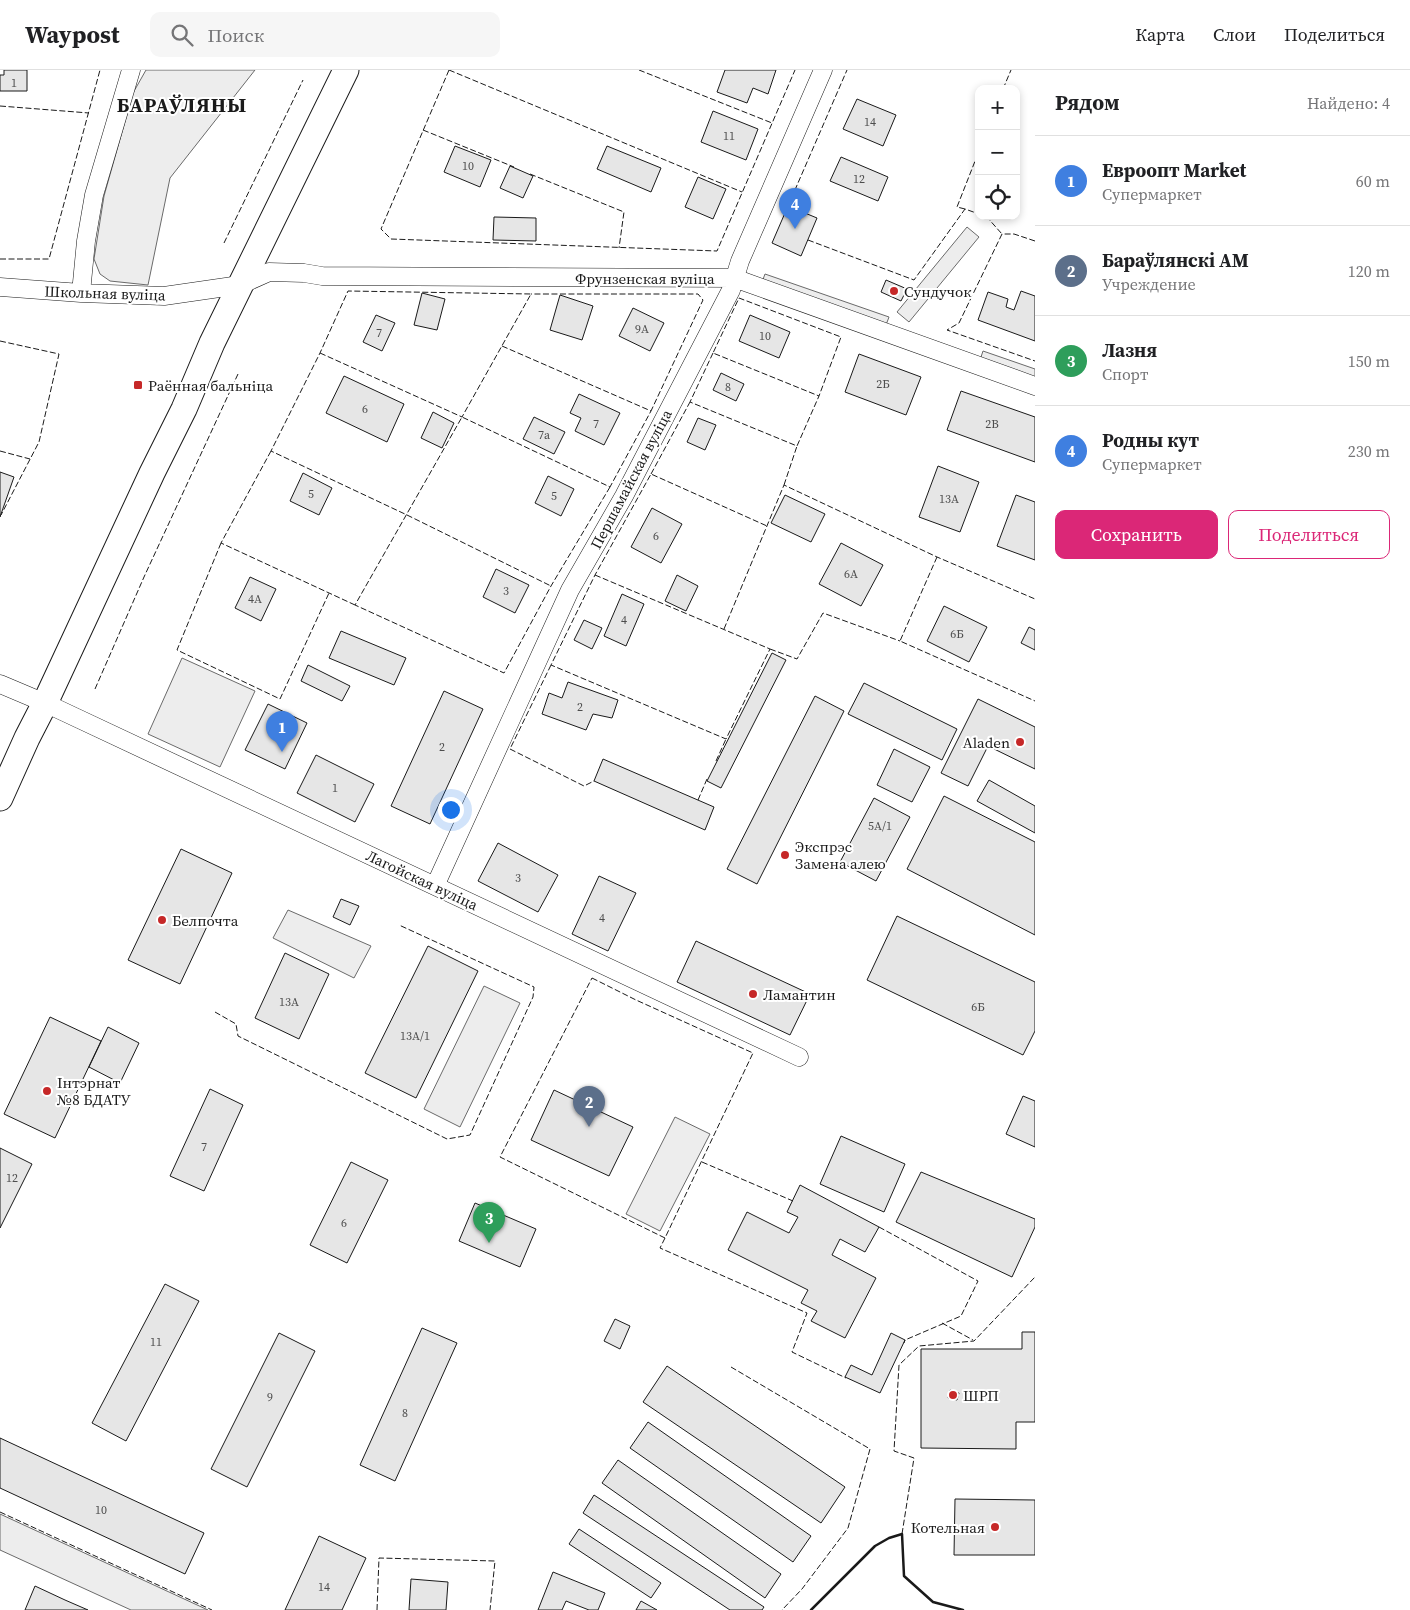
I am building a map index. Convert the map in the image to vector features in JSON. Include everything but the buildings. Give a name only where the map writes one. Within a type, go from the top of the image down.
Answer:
[{"type":"main road","points":[[0,798],[152,473],[184,409],[212,343],[346,70]]},
{"type":"street","points":[[81,293],[86,241],[94,196],[131,70]]},
{"type":"street","name":"Першамайская вуліца","points":[[435,886],[570,590],[628,487],[731,290],[740,261],[823,70]]},
{"type":"street","name":"Фрунзенская вуліца","points":[[240,285],[269,272],[304,273],[322,276],[734,278],[1035,386]]},
{"type":"street","name":"Школьная вуліца","points":[[0,288],[164,296],[240,285]]},
{"type":"street","points":[[0,684],[45,703]]},
{"type":"street","name":"Лагойская вуліца","points":[[45,703],[799,1057]]},
{"type":"shaded area","points":[[146,70],[255,70],[170,178],[148,285],[110,281],[100,274],[94,259],[104,196],[133,93]]},
{"type":"shaded area","points":[[967,227],[979,237],[909,322],[897,312]]},
{"type":"shaded area","points":[[765,274],[889,317],[886,325],[762,282]]},
{"type":"shaded area","points":[[983,351],[1035,369],[1035,379],[980,360]]},
{"type":"shaded area","points":[[182,658],[255,691],[220,767],[148,734]]},
{"type":"shaded area","points":[[288,910],[371,946],[354,978],[273,938]]},
{"type":"shaded area","points":[[484,986],[520,1003],[460,1127],[424,1109]]},
{"type":"shaded area","points":[[675,1117],[710,1134],[660,1231],[626,1214]]},
{"type":"shaded area","points":[[0,1514],[208,1610],[131,1610],[0,1550]]},
{"type":"fence","points":[[0,259],[49,259],[100,70]]},
{"type":"fence","points":[[449,70],[381,229],[391,239],[717,251],[795,70]]},
{"type":"fence","points":[[449,70],[742,192]]},
{"type":"fence","points":[[639,70],[772,123]]},
{"type":"fence","points":[[788,206],[847,70]]},
{"type":"fence","points":[[1005,85],[1011,70]]},
{"type":"fence","points":[[224,243],[303,80]]},
{"type":"fence","points":[[0,106],[89,113]]},
{"type":"fence","points":[[423,130],[514,167]]},
{"type":"fence","points":[[965,209],[957,207],[975,161]]},
{"type":"fence","points":[[530,174],[624,212],[619,248]]},
{"type":"fence","points":[[808,240],[914,280],[965,209],[975,213]]},
{"type":"fence","points":[[990,220],[1002,234]]},
{"type":"fence","points":[[1035,241],[1014,234],[1002,234],[959,323],[947,330],[1035,361]]},
{"type":"fence","points":[[320,353],[462,417],[531,294],[348,291],[320,353],[271,451],[551,586]]},
{"type":"fence","points":[[502,346],[651,411],[703,300],[698,294],[531,294]]},
{"type":"fence","points":[[713,353],[690,402],[797,446],[819,396],[841,337],[739,298],[713,353],[819,396]]},
{"type":"fence","points":[[0,341],[59,354],[39,442],[1,515]]},
{"type":"fence","points":[[95,689],[144,577],[238,374]]},
{"type":"fence","points":[[651,474],[690,402]]},
{"type":"fence","points":[[610,487],[551,586],[504,673],[355,605],[462,417],[610,487],[651,411]]},
{"type":"fence","points":[[784,485],[797,446]]},
{"type":"fence","points":[[0,451],[30,459]]},
{"type":"fence","points":[[271,451],[221,543],[355,605]]},
{"type":"fence","points":[[595,575],[770,649],[726,739],[551,665],[595,575],[651,474],[767,526]]},
{"type":"fence","points":[[724,629],[784,485],[937,557],[1035,599]]},
{"type":"fence","points":[[221,543],[177,650],[280,699],[329,593]]},
{"type":"fence","points":[[937,557],[900,641],[1035,701]]},
{"type":"fence","points":[[770,649],[797,659],[823,613],[900,641]]},
{"type":"fence","points":[[551,665],[510,749],[584,786],[594,781]]},
{"type":"fence","points":[[716,761],[726,739]]},
{"type":"fence","points":[[698,800],[707,779]]},
{"type":"fence","points":[[215,1012],[236,1024],[238,1036],[447,1139],[470,1135],[533,997],[534,987],[399,925]]},
{"type":"fence","points":[[592,978],[753,1053],[665,1238],[500,1157],[592,978]]},
{"type":"fence","points":[[702,1162],[793,1201]]},
{"type":"fence","points":[[879,1227],[978,1281],[961,1316],[905,1340],[904,1343]]},
{"type":"fence","points":[[665,1238],[660,1248],[807,1313],[792,1352],[846,1378]]},
{"type":"fence","points":[[902,1534],[914,1458],[894,1451],[899,1365],[919,1346],[974,1341],[1035,1277]]},
{"type":"fence","points":[[942,1323],[973,1340]]},
{"type":"fence","points":[[731,1367],[870,1449],[848,1528],[802,1589],[782,1610]]},
{"type":"fence","points":[[0,1512],[212,1610]]},
{"type":"fence","points":[[377,1610],[379,1558],[495,1561],[490,1610]]},
{"type":"wall","points":[[811,1610],[875,1546],[889,1538],[902,1534],[904,1576],[933,1602],[963,1610]]},
{"type":"place","name":"Родны кут","points":[[795,229]]},
{"type":"place","name":"Сундучок","points":[[894,291]]},
{"type":"place","name":"Раённая бальніца","points":[[138,385]]},
{"type":"place","name":"Aladen","points":[[1020,742]]},
{"type":"place","name":"Евроопт Market","points":[[282,752]]},
{"type":"place","name":"Экспрэс Замена алею","points":[[785,855]]},
{"type":"place","name":"Белпочта","points":[[162,920]]},
{"type":"place","name":"Ламантин","points":[[753,994]]},
{"type":"place","name":"Інтэрнат №8 БДАТУ","points":[[47,1091]]},
{"type":"place","name":"Бараўлянскі АМ","points":[[589,1127]]},
{"type":"place","name":"Лазня","points":[[489,1243]]},
{"type":"place","name":"ШРП","points":[[953,1395]]},
{"type":"place","name":"Котельная","points":[[995,1527]]},
{"type":"district","name":"БАРАЎЛЯНЫ","points":[[182,105]]}]
